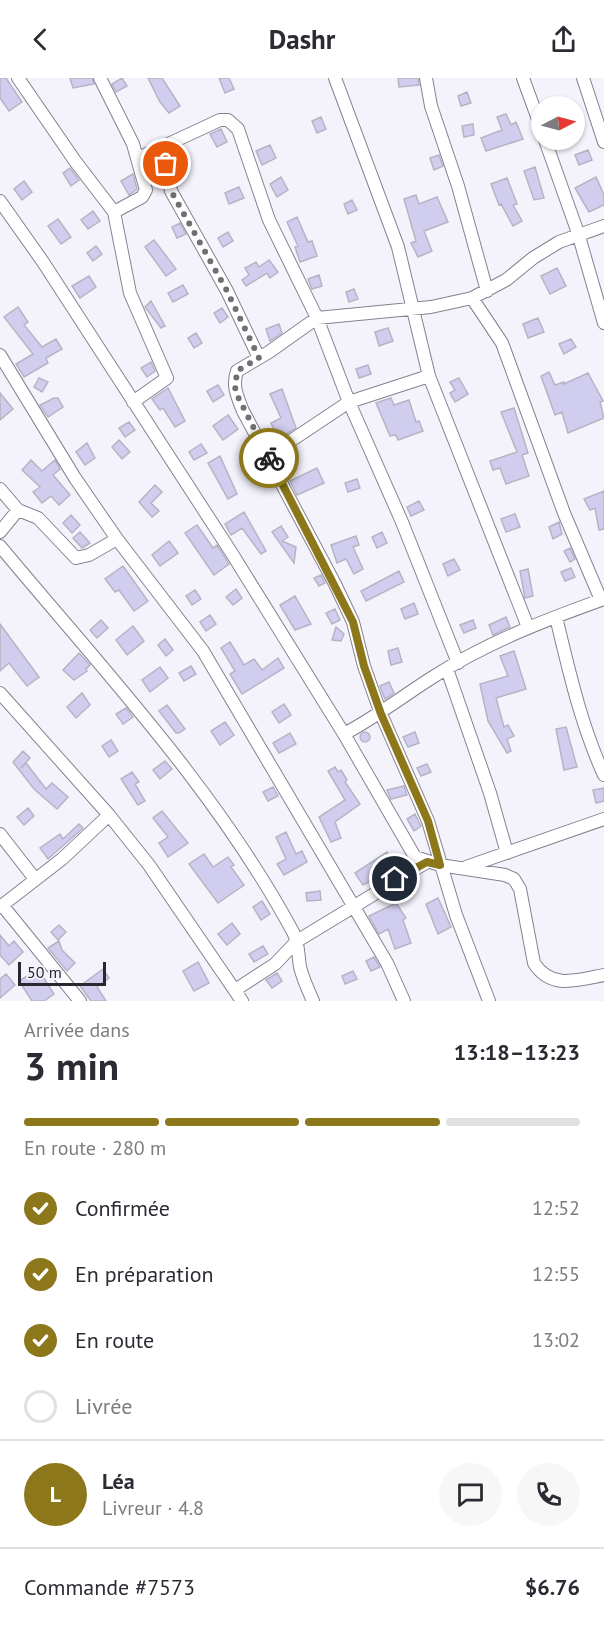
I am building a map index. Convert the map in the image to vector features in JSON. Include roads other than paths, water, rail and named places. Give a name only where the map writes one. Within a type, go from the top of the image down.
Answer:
[{"type":"street","points":[[18,78],[75,161],[114,212],[130,293],[167,378],[133,402]]},
{"type":"street","points":[[100,78],[138,158],[144,194],[139,200],[114,212]]},
{"type":"street","points":[[335,78],[398,247],[429,376],[528,627]]},
{"type":"street","points":[[426,78],[431,106],[458,186],[487,291]]},
{"type":"street","points":[[523,78],[531,100]]},
{"type":"street","points":[[584,78],[604,142]]},
{"type":"street","points":[[138,158],[220,120],[228,120],[238,129],[269,220],[317,318],[349,402],[398,513],[452,666],[507,853]]},
{"type":"street","points":[[162,147],[171,191],[227,291],[259,358]]},
{"type":"street","points":[[549,150],[578,233],[604,323]]},
{"type":"street","points":[[0,201],[43,262],[344,734],[415,857],[440,865],[505,875],[514,879],[520,889],[534,963],[540,972],[564,983],[604,975]]},
{"type":"street","points":[[489,1001],[470,957],[428,821],[381,714],[364,666],[353,622],[235,391],[237,371],[317,318],[452,304],[472,298],[506,280],[533,258],[578,233],[604,226]]},
{"type":"street","points":[[344,734],[381,714],[452,666],[528,627],[602,599],[564,513],[502,343],[472,298]]},
{"type":"street","points":[[0,355],[75,478],[117,539],[203,651],[387,963],[404,1001]]},
{"type":"street","points":[[268,456],[349,402],[429,376]]},
{"type":"street","points":[[0,489],[18,510],[38,518],[76,558],[89,555],[117,539]]},
{"type":"street","points":[[0,532],[18,510]]},
{"type":"street","points":[[0,546],[145,716],[257,868],[297,941],[300,966],[313,1001]]},
{"type":"street","points":[[556,617],[574,691],[593,751],[604,775]]},
{"type":"street","points":[[0,693],[109,816],[175,901],[238,996],[275,964],[297,941],[352,905],[427,862]]},
{"type":"street","points":[[80,1001],[1,906],[88,837],[109,816]]},
{"type":"street","points":[[463,868],[604,819]]},
{"type":"street","points":[[0,834],[35,879]]}]
